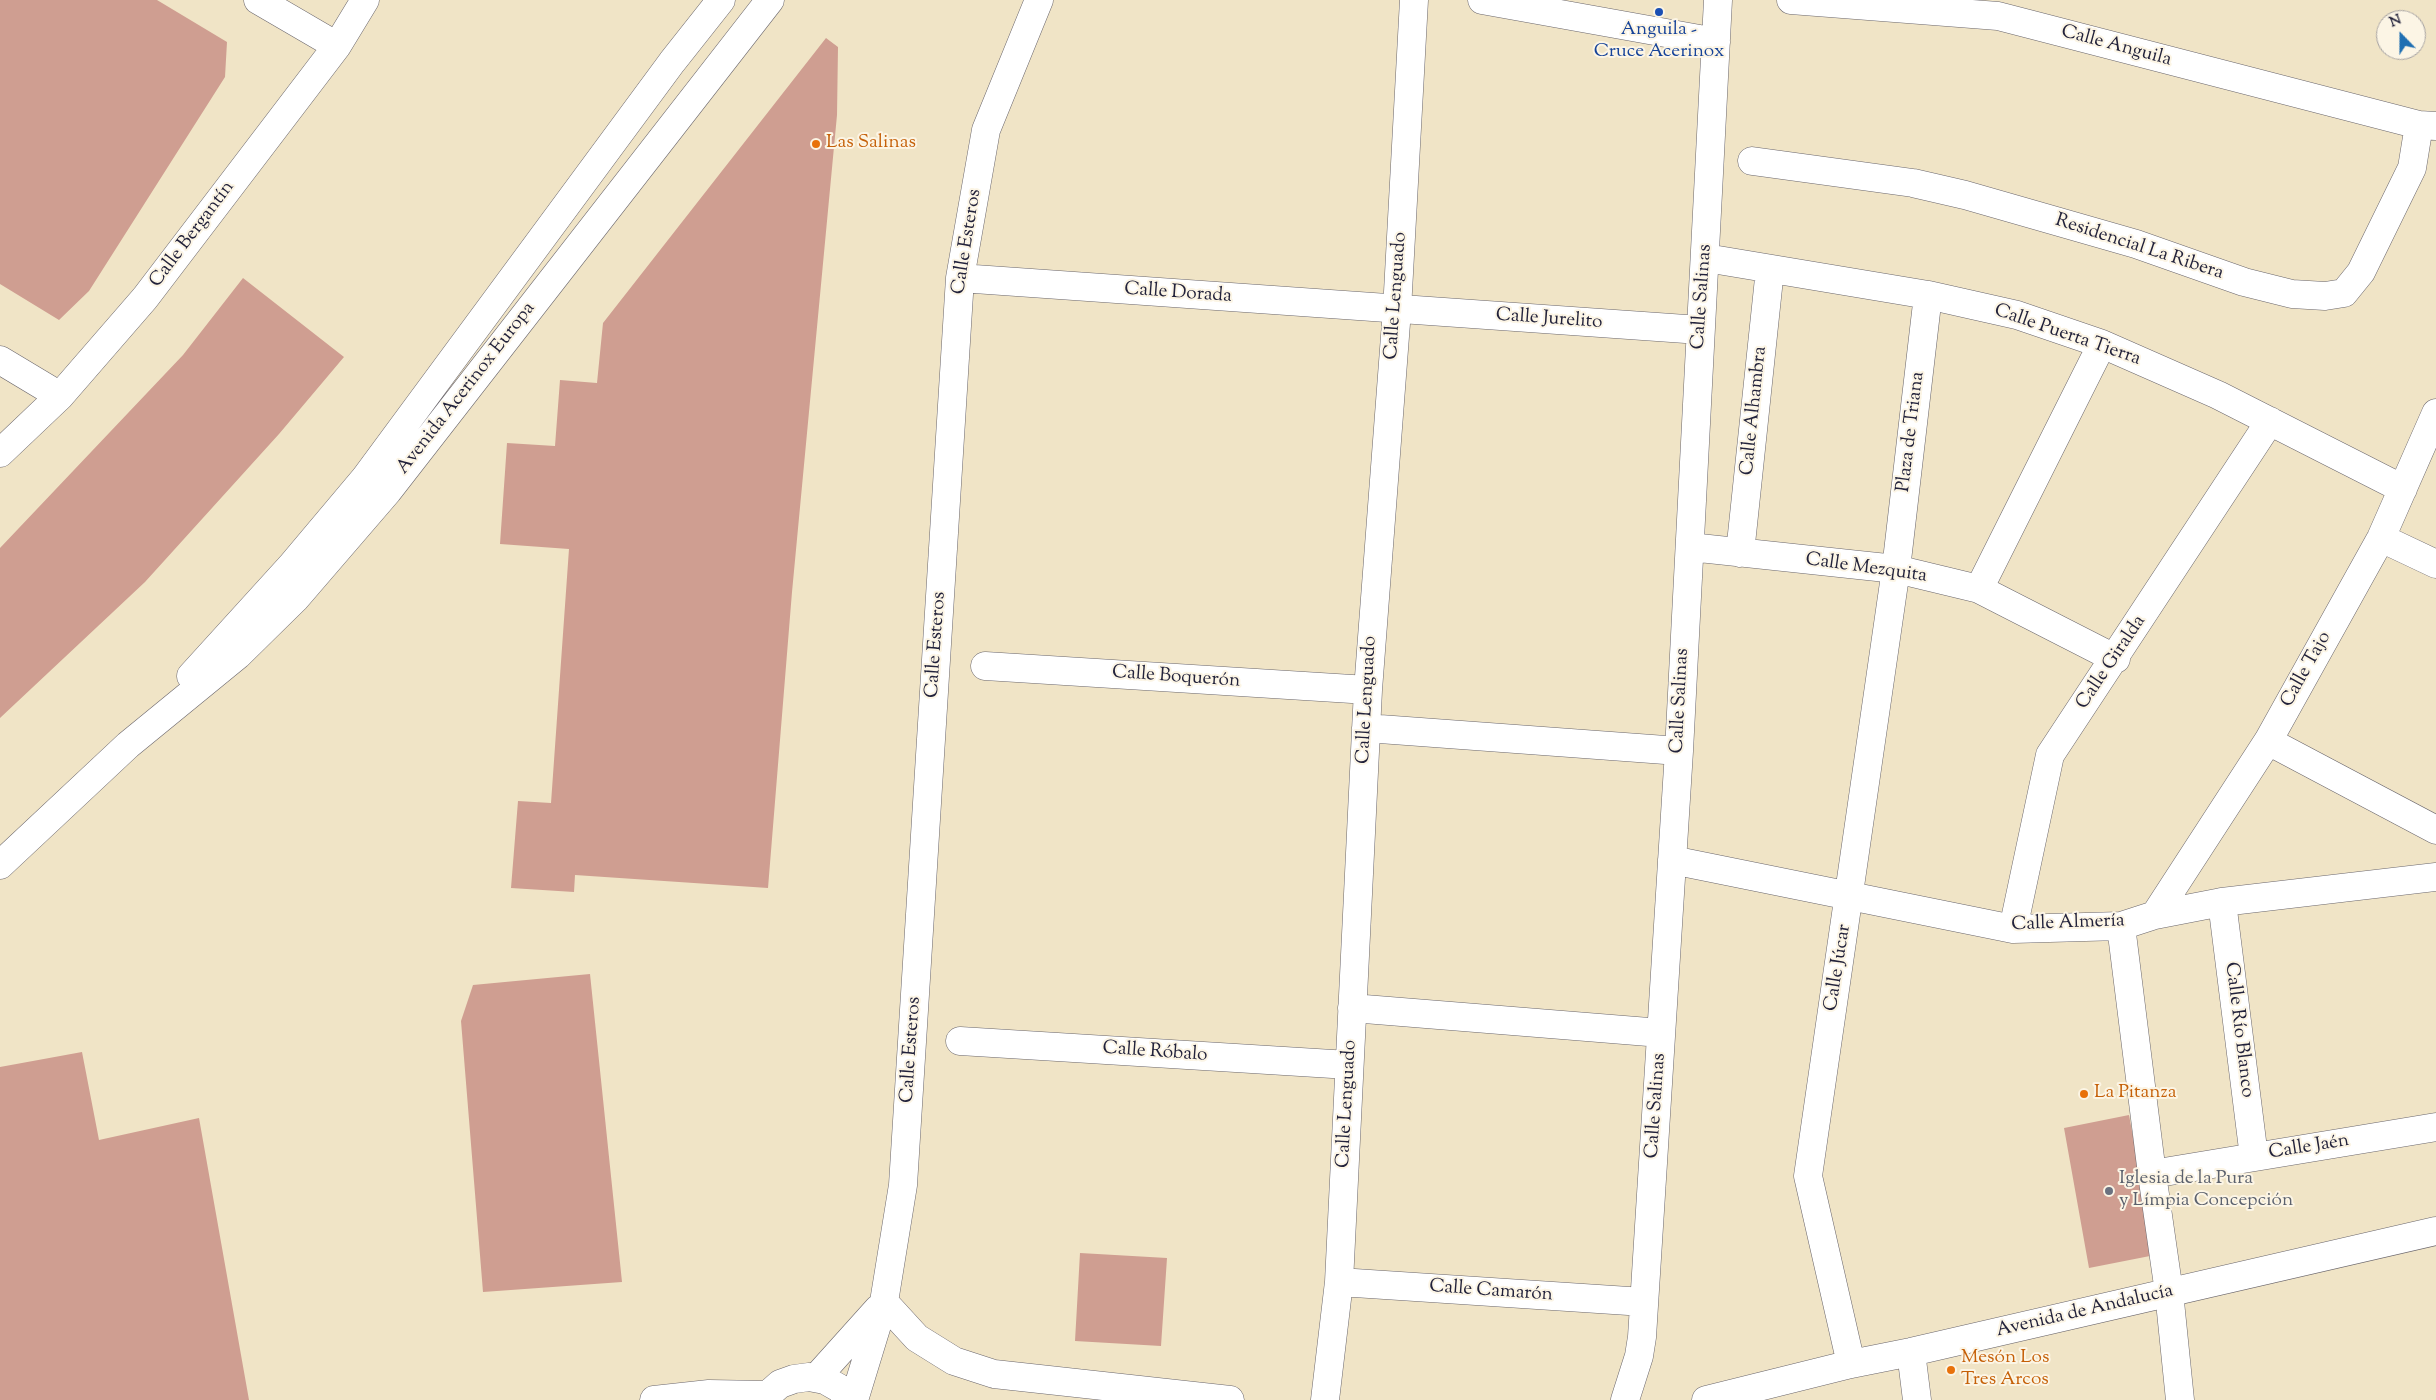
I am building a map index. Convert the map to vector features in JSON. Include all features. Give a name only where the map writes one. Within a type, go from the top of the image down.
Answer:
[{"type":"street","points":[[258,0],[337,46]]},
{"type":"street","name":"Calle Bergantín","points":[[0,453],[60,396],[145,298],[337,46],[364,0]]},
{"type":"street","name":"Avenida Acerinox Europa","points":[[128,745],[291,566],[365,478],[666,70],[721,0]]},
{"type":"street","name":"Avenida Acerinox Europa","points":[[0,865],[128,745],[238,655],[295,599],[388,492],[770,0]]},
{"type":"street","name":"Calle Esteros","points":[[853,1400],[884,1302],[903,1186],[960,278],[986,130],[1039,0]]},
{"type":"street","name":"Calle Lenguado","points":[[1325,1400],[1339,1282],[1368,690],[1397,310],[1414,0]]},
{"type":"street","points":[[1482,0],[1716,42]]},
{"type":"street","name":"Calle Salinas","points":[[1625,1400],[1639,1356],[1644,1302],[1690,547],[1718,0]]},
{"type":"street","name":"Calle Anguila","points":[[1791,0],[1998,16],[2427,126]]},
{"type":"street","name":"Residencial La Ribera","points":[[1752,162],[1913,183],[1956,193],[2136,244],[2244,282],[2292,294],[2325,296],[2344,293],[2361,272],[2397,202],[2427,126]]},
{"type":"street","name":"Calle Puerta Tierra","points":[[1706,258],[1928,295],[2016,315],[2102,344],[2218,395],[2403,489]]},
{"type":"street","name":"Calle Alhambra","points":[[1740,553],[1770,269]]},
{"type":"street","name":"Calle Dorada","points":[[960,278],[1397,310]]},
{"type":"street","name":"Plaza de Triana","points":[[1896,569],[1928,295]]},
{"type":"street","name":"Calle Jurelito","points":[[1397,310],[1700,330]]},
{"type":"street","points":[[1979,589],[2102,344]]},
{"type":"street","points":[[0,360],[60,396]]},
{"type":"street","name":"Calle Tajo","points":[[2155,915],[2268,740],[2381,538],[2436,413]]},
{"type":"street","name":"Calle Giralda","points":[[2013,929],[2050,755],[2116,659],[2270,421]]},
{"type":"street","points":[[2381,538],[2436,564]]},
{"type":"street","name":"Calle Mezquita","points":[[1690,547],[1896,569],[1979,589],[2116,659]]},
{"type":"street","name":"Calle Júcar","points":[[1851,1364],[1808,1176],[1850,897],[1896,569]]},
{"type":"street","name":"Calle Boquerón","points":[[985,666],[1368,690]]},
{"type":"street","points":[[1366,728],[1678,751]]},
{"type":"street","points":[[2268,740],[2436,830]]},
{"type":"street","name":"Calle Almería","points":[[1672,860],[2013,929],[2121,926],[2155,915],[2222,902],[2436,877]]},
{"type":"street","name":"Calle Río Blanco","points":[[2222,902],[2254,1157]]},
{"type":"street","points":[[2121,926],[2152,1174],[2169,1292],[2180,1400]]},
{"type":"street","points":[[1352,1008],[1661,1033]]},
{"type":"street","name":"Calle Róbalo","points":[[960,1041],[1350,1065]]},
{"type":"street","name":"Calle Jaén","points":[[2152,1174],[2436,1127]]},
{"type":"street","name":"Avenida de Andalucía","points":[[1710,1400],[1851,1364],[1911,1352],[2436,1231]]},
{"type":"street","name":"Calle Camarón","points":[[1339,1282],[1644,1302]]},
{"type":"street","points":[[816,1378],[884,1302],[918,1338],[954,1361],[994,1374],[1230,1400]]},
{"type":"street","points":[[1911,1352],[1917,1400]]},
{"type":"street","points":[[654,1400],[708,1394],[764,1398],[780,1384],[794,1378],[816,1378],[838,1388],[853,1400]]},
{"type":"building","points":[[0,0],[157,0],[227,42],[225,77],[89,291],[59,320],[0,284]]},
{"type":"building","points":[[826,38],[838,47],[837,115],[792,592],[768,888],[575,875],[574,892],[511,888],[518,801],[551,803],[569,549],[500,544],[507,443],[555,446],[560,380],[597,383],[603,323]]},
{"type":"building","points":[[243,278],[344,357],[279,434],[145,582],[0,718],[0,548],[183,355]]},
{"type":"building","points":[[590,974],[622,1282],[483,1292],[461,1021],[473,985]]},
{"type":"building","points":[[82,1052],[99,1140],[199,1118],[249,1400],[0,1400],[0,1067]]},
{"type":"building","name":"Iglesia de la Pura y Límpia Concepción","points":[[2129,1115],[2155,1255],[2089,1268],[2064,1128]]},
{"type":"building","points":[[1080,1253],[1167,1258],[1161,1346],[1075,1341]]},
{"type":"place","name":"Anguila - Cruce Acerinox","points":[[1659,12]]},
{"type":"place","name":"Las Salinas","points":[[816,144]]},
{"type":"place","name":"La Pitanza","points":[[2084,1094]]},
{"type":"place","name":"Iglesia de la Pura y Límpia Concepción","points":[[2109,1191]]},
{"type":"place","name":"Mesón Los Tres Arcos","points":[[1951,1370]]}]
